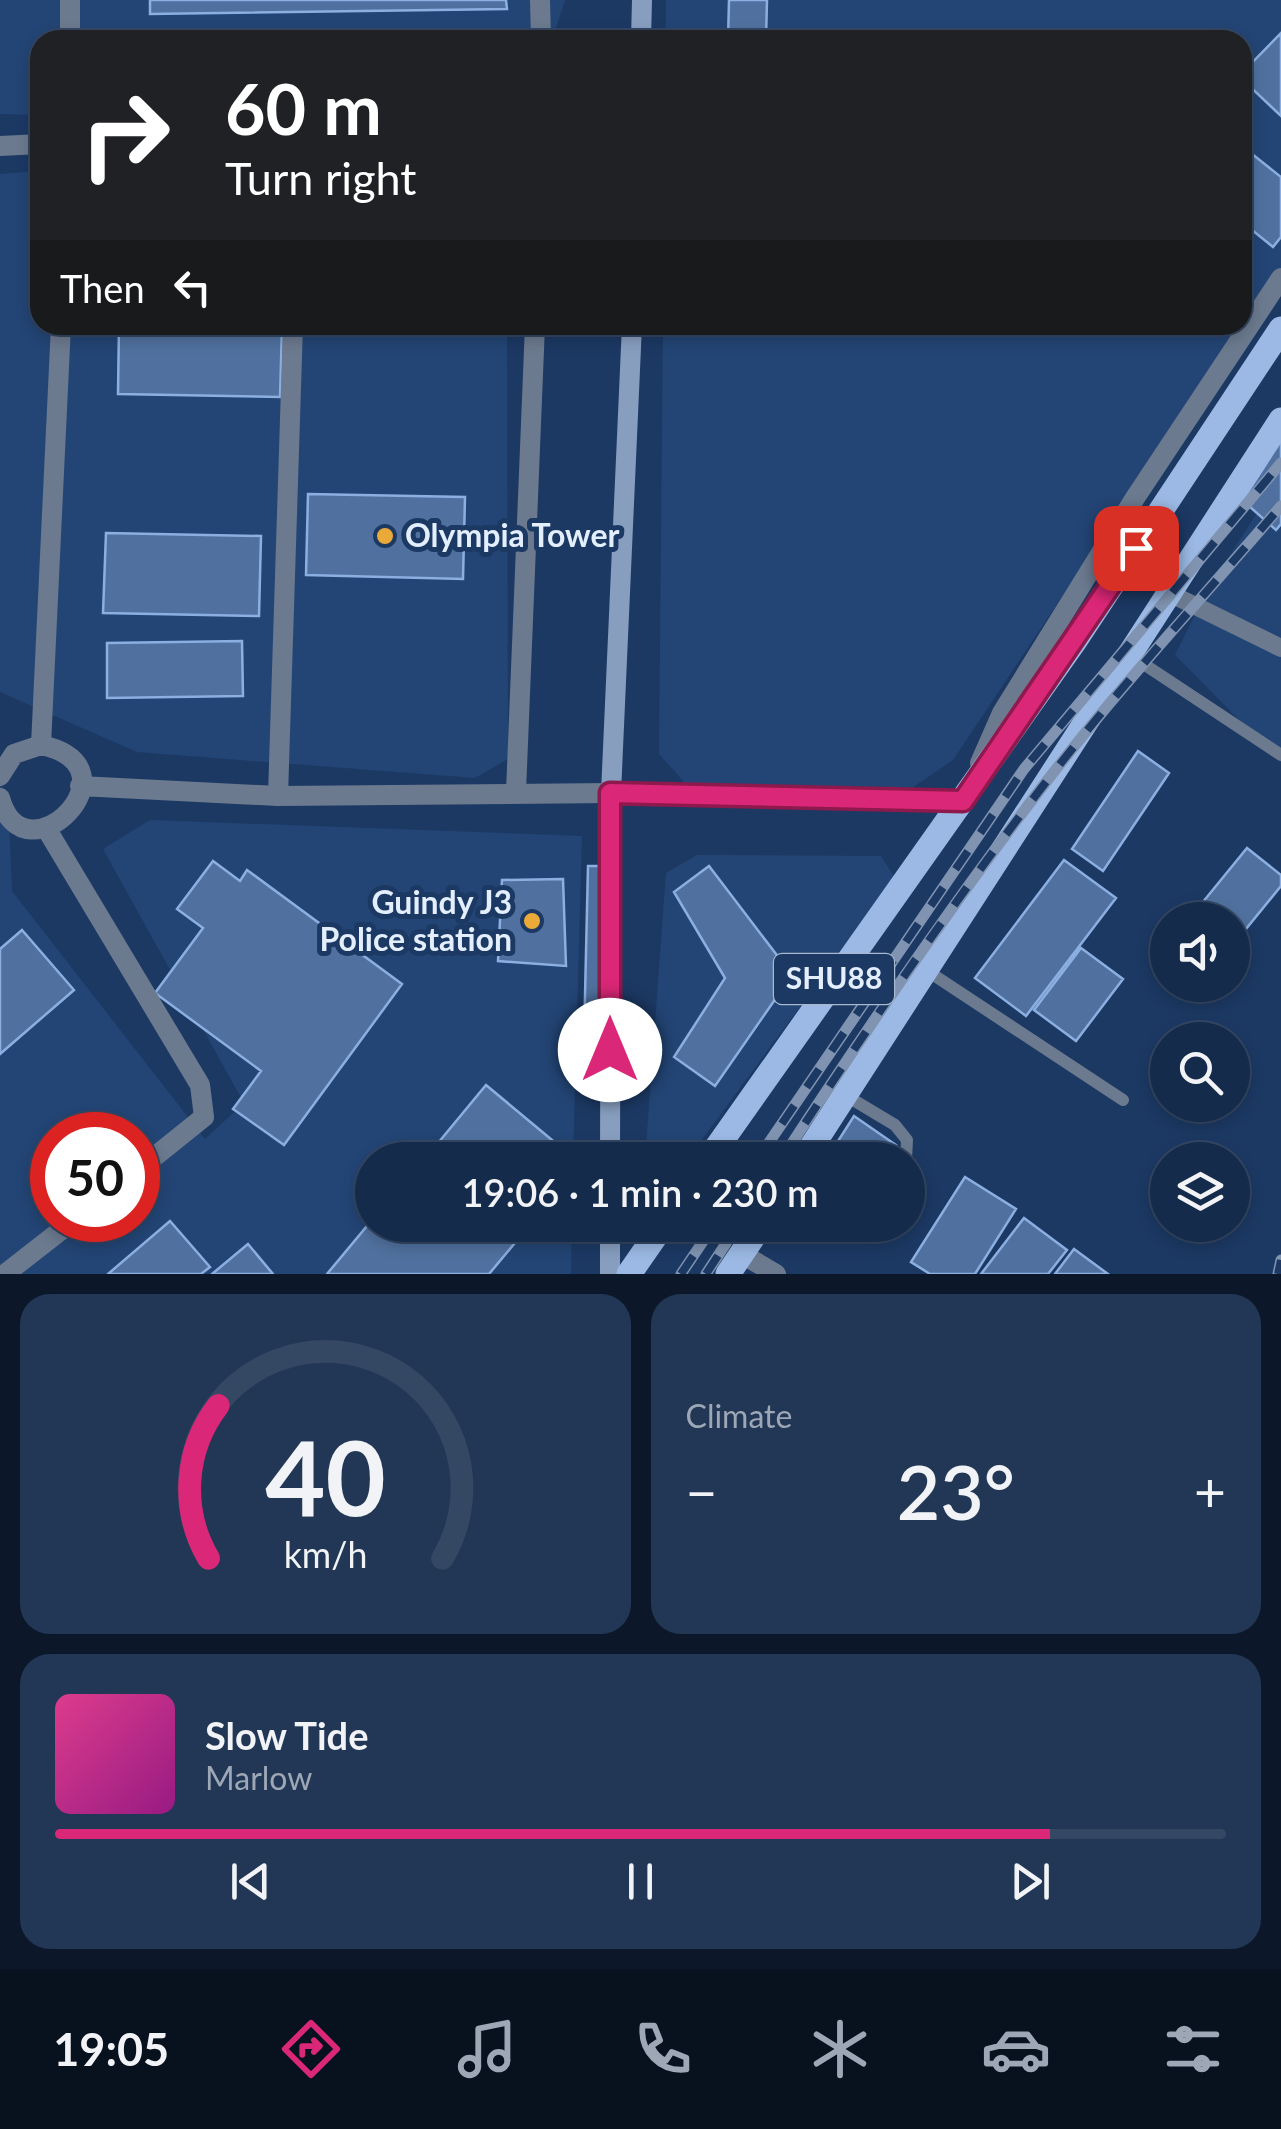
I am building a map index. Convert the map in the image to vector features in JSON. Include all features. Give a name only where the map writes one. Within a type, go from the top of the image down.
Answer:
[{"type":"main road","points":[[641,30],[642,0]]},
{"type":"main road","name":"SHU88","points":[[721,1142],[1074,642],[1281,329]]},
{"type":"main road","points":[[610,1142],[610,793],[632,335]]},
{"type":"main road","name":"SHU88","points":[[815,1142],[1281,420]]},
{"type":"main road","points":[[610,793],[963,801]]},
{"type":"main road","points":[[610,1242],[610,1274]]},
{"type":"main road","points":[[629,1274],[651,1242]]},
{"type":"main road","points":[[735,1264],[750,1242]]},
{"type":"street","points":[[70,0],[70,30]]},
{"type":"street","points":[[540,0],[541,30]]},
{"type":"street","points":[[0,146],[30,144]]},
{"type":"street","points":[[1252,321],[1281,278]]},
{"type":"street","points":[[41,746],[61,335]]},
{"type":"street","points":[[278,796],[293,335]]},
{"type":"street","points":[[516,792],[536,335]]},
{"type":"street","points":[[963,801],[1002,713],[1134,498],[1243,335]]},
{"type":"street","points":[[1170,594],[1281,648]]},
{"type":"street","points":[[0,738],[14,754]]},
{"type":"street","points":[[0,776],[14,754],[41,746],[67,756],[76,767],[80,786],[69,816],[46,828],[20,824],[3,813]]},
{"type":"street","points":[[80,786],[278,796],[610,793]]},
{"type":"street","points":[[46,828],[200,1085],[204,1117],[160,1152]]},
{"type":"street","points":[[5,1274],[46,1242]]},
{"type":"street","points":[[735,1264],[776,1274]]},
{"type":"lane","points":[[1130,656],[1281,755]]},
{"type":"lane","points":[[926,970],[1123,1100]]},
{"type":"lane","points":[[844,1096],[895,1126],[908,1142]]},
{"type":"shaded area","points":[[0,0],[565,0],[555,30],[30,30],[30,115],[0,114]]},
{"type":"shaded area","points":[[666,0],[1281,0],[1281,268],[1252,312],[1252,30],[666,30]]},
{"type":"shaded area","points":[[30,172],[30,335],[507,335],[508,759],[475,778],[137,752],[0,692],[0,174]]},
{"type":"shaded area","points":[[663,335],[1236,335],[953,760],[906,792],[685,783],[659,754]]},
{"type":"shaded area","points":[[1281,476],[1281,762],[1175,655],[1208,589]]},
{"type":"shaded area","points":[[0,784],[8,794],[12,891],[205,1139],[244,1103],[103,849],[150,820],[582,836],[574,1142],[355,1142],[355,1242],[572,1242],[571,1274],[0,1274]]},
{"type":"shaded area","points":[[697,855],[881,856],[895,878],[700,1142],[646,1142],[666,873]]},
{"type":"building","points":[[150,0],[506,0],[507,9],[150,14]]},
{"type":"building","points":[[729,0],[767,0],[766,30],[728,30]]},
{"type":"building","points":[[1281,33],[1281,116],[1252,88],[1252,63]]},
{"type":"building","points":[[1252,154],[1281,177],[1281,237],[1273,247],[1252,230]]},
{"type":"building","points":[[119,335],[282,335],[280,397],[118,394]]},
{"type":"building","points":[[1281,435],[1281,524],[1276,530],[1232,491]]},
{"type":"building","name":"Olympia Tower","points":[[308,494],[465,497],[463,579],[306,575]]},
{"type":"building","points":[[106,533],[261,536],[259,616],[103,613]]},
{"type":"building","points":[[242,641],[243,696],[107,698],[107,643]]},
{"type":"building","points":[[1138,751],[1169,773],[1103,871],[1072,849]]},
{"type":"building","points":[[1247,848],[1281,875],[1281,886],[1250,924],[1250,902],[1203,902]]},
{"type":"building","points":[[1064,860],[1116,898],[1026,1016],[975,978]]},
{"type":"building","points":[[213,861],[240,881],[247,870],[402,984],[284,1145],[233,1109],[261,1071],[155,993],[203,928],[177,909]]},
{"type":"building","points":[[588,866],[607,866],[602,1039],[584,1039]]},
{"type":"building","points":[[709,866],[792,975],[715,1086],[674,1057],[725,978],[674,892]]},
{"type":"building","name":"Guindy J3 Police station","points":[[563,879],[566,966],[498,961],[502,880]]},
{"type":"building","points":[[22,930],[74,990],[0,1054],[0,949]]},
{"type":"building","points":[[1081,948],[1123,979],[1076,1041],[1034,1010]]},
{"type":"building","points":[[486,1085],[554,1142],[439,1142]]},
{"type":"building","points":[[854,1116],[892,1142],[837,1142]]},
{"type":"building","points":[[965,1177],[1016,1209],[975,1274],[930,1274],[911,1262]]},
{"type":"building","points":[[1024,1218],[1067,1250],[1048,1274],[981,1274]]},
{"type":"building","points":[[170,1221],[210,1267],[201,1274],[108,1274],[145,1242],[160,1242],[160,1230]]},
{"type":"building","points":[[355,1240],[516,1242],[489,1274],[327,1274]]},
{"type":"building","points":[[248,1244],[273,1274],[212,1274]]},
{"type":"building","points":[[1074,1249],[1108,1274],[1055,1274]]},
{"type":"railway","points":[[769,1142],[1024,769],[1281,463]]},
{"type":"railway","points":[[793,1142],[913,964],[1053,773],[1281,506]]},
{"type":"railway","points":[[681,1274],[703,1242]]},
{"type":"railway","points":[[706,1274],[727,1242]]},
{"type":"railway","points":[[1278,1274],[1281,1260]]},
{"type":"place","name":"Olympia Tower","points":[[385,536]]},
{"type":"place","name":"Guindy J3 Police station","points":[[532,921]]},
{"type":"route","points":[[610,1050],[610,793],[963,801],[1136,548]]}]
